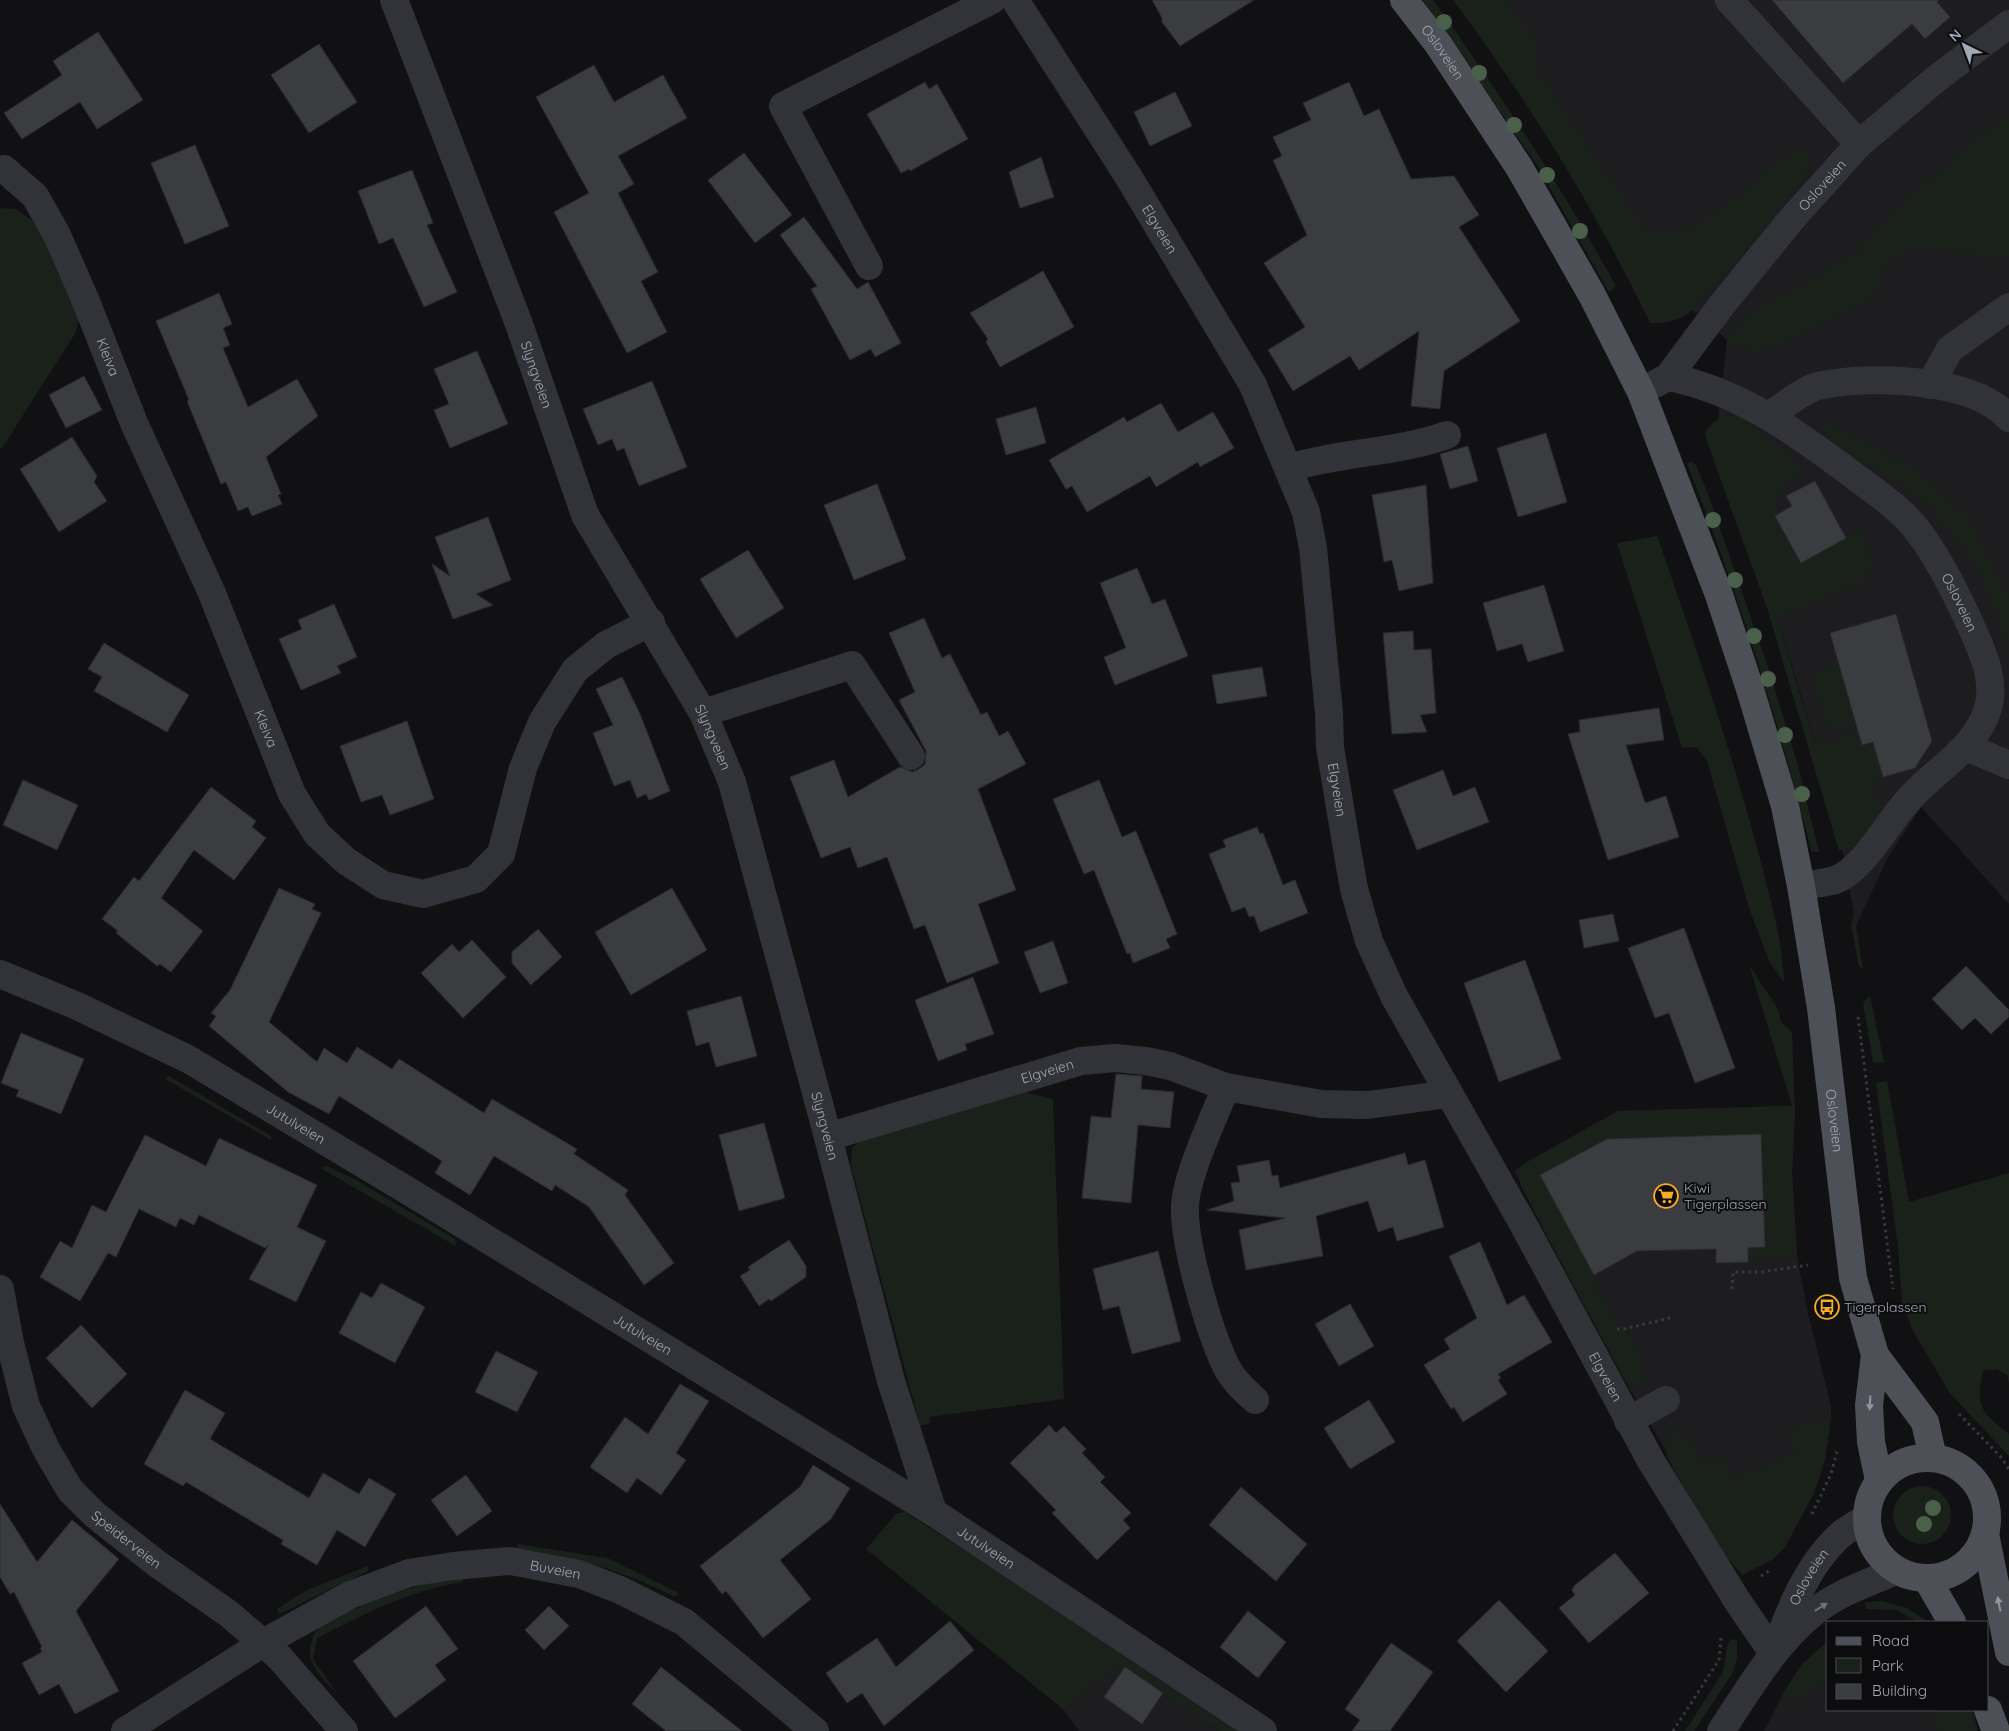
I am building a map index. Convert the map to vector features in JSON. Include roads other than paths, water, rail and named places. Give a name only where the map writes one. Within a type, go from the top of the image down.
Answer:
[{"type":"main road","name":"Osloveien","points":[[1404,0],[1438,44],[1519,167],[1592,295],[1641,392],[1718,595],[1750,689],[1784,806],[1801,886],[1822,1008],[1853,1278],[1875,1355],[1925,1422],[1933,1458]]},
{"type":"main road","name":"Osloveien","points":[[1875,1355],[1869,1405],[1871,1442],[1879,1480]]},
{"type":"main road","points":[[1985,1534],[1976,1553],[1962,1568],[1927,1579],[1911,1577],[1896,1571],[1883,1561],[1874,1548],[1868,1534],[1866,1518],[1870,1498],[1879,1480],[1894,1467],[1913,1459],[1933,1458],[1953,1464],[1970,1476],[1982,1493],[1987,1513],[1985,1534],[2009,1652]]},
{"type":"main road","points":[[1927,1579],[1951,1621]]},
{"type":"main road","points":[[1988,1711],[1996,1731]]},
{"type":"street","name":"Slyngveien","points":[[394,0],[519,324],[585,515],[618,572],[651,622],[703,713],[732,782],[828,1137],[891,1381],[933,1512]]},
{"type":"street","points":[[869,266],[782,106],[992,0]]},
{"type":"street","name":"Elgveien","points":[[1015,0],[1128,176],[1253,386],[1306,512],[1313,548],[1329,713],[1330,747],[1354,888],[1369,941],[1390,988],[1448,1094],[1522,1222],[1628,1421],[1738,1602],[1773,1653]]},
{"type":"street","points":[[1729,0],[1859,144]]},
{"type":"street","name":"Osloveien","points":[[1641,392],[1668,377],[1721,306],[1790,221],[1859,144],[1936,79],[2009,24]]},
{"type":"street","name":"Kleiva","points":[[4,169],[35,196],[57,235],[85,299],[134,423],[211,591],[292,794],[317,834],[346,861],[383,885],[423,894],[476,879],[501,854],[523,768],[542,722],[574,670],[606,645],[651,622]]},
{"type":"street","points":[[1930,385],[1950,349],[2009,307]]},
{"type":"street","name":"Osloveien","points":[[1668,377],[1693,381],[1769,416],[1841,466],[1897,509],[1918,531],[1957,594],[1976,637],[1990,679],[1989,706],[1982,726],[1966,747],[1910,797],[1855,867],[1835,880],[1801,886]]},
{"type":"street","points":[[1769,416],[1816,386],[1866,381],[1913,382],[1963,391],[2000,407],[2009,418]]},
{"type":"street","points":[[1289,468],[1320,458],[1419,445],[1447,435]]},
{"type":"street","points":[[703,713],[852,665],[911,756]]},
{"type":"street","points":[[1966,747],[2009,765]]},
{"type":"street","name":"Jutulveien","points":[[0,974],[74,1005],[188,1059],[933,1512],[1263,1731]]},
{"type":"street","name":"Elgveien","points":[[828,1137],[1081,1061],[1115,1058],[1170,1066],[1226,1087],[1330,1104],[1368,1105],[1448,1094]]},
{"type":"street","points":[[1226,1087],[1189,1182],[1185,1204],[1186,1229],[1199,1287],[1226,1366],[1241,1388],[1255,1400]]},
{"type":"street","name":"Speiderveien","points":[[0,1289],[10,1343],[26,1406],[46,1449],[70,1490],[95,1515],[156,1563],[229,1614],[279,1657],[344,1731]]},
{"type":"street","points":[[1628,1421],[1666,1400]]},
{"type":"street","name":"Osloveien","points":[[1773,1653],[1797,1594],[1816,1564],[1838,1537],[1866,1518]]},
{"type":"street","name":"Buveien","points":[[125,1731],[263,1643],[350,1594],[409,1573],[452,1566],[510,1561],[542,1565],[579,1574],[620,1590],[684,1622],[815,1731]]},
{"type":"street","name":"Osloveien","points":[[1721,1731],[1773,1653],[1814,1612],[1844,1593],[1896,1571]]},
{"type":"place","name":"Kiwi Tigerplassen","points":[[1666,1196]]},
{"type":"place","name":"Tigerplassen","points":[[1827,1307]]}]
